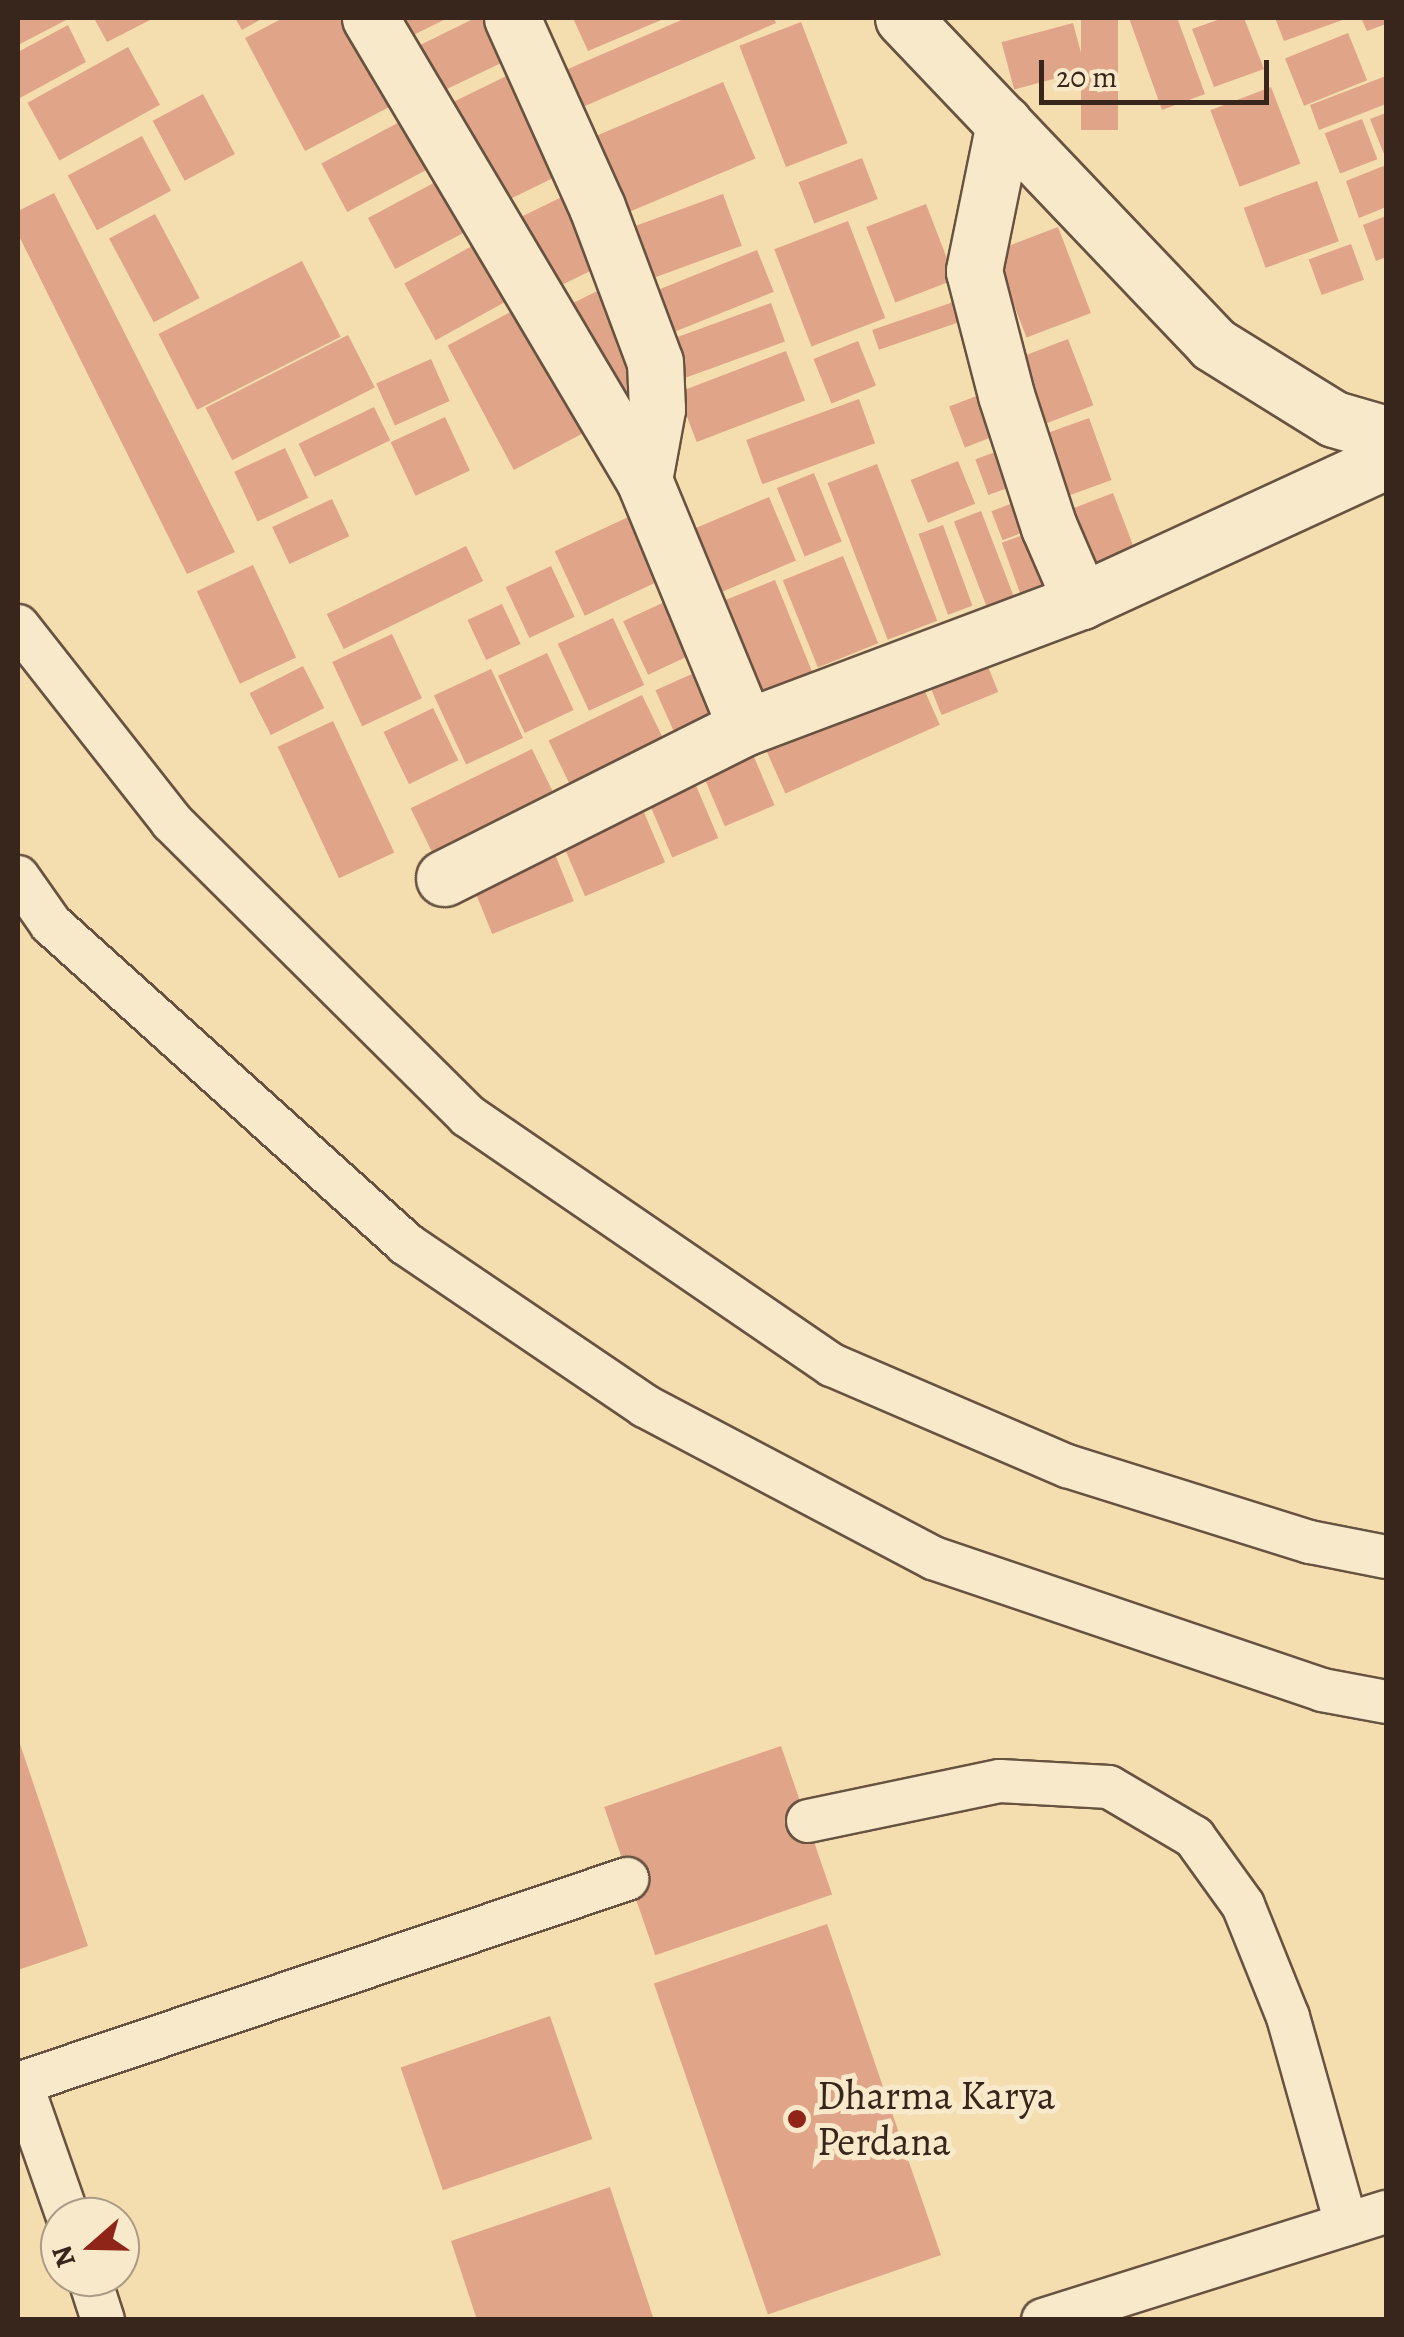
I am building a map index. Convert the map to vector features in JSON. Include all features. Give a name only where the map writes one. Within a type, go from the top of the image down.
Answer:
[{"type":"street","points":[[370,18],[644,480],[746,727]]},
{"type":"street","points":[[512,18],[597,207],[655,362],[657,409],[644,480]]},
{"type":"street","points":[[903,18],[1213,344],[1334,419],[1386,434]]},
{"type":"street","points":[[1004,123],[974,272],[1012,414],[1081,601]]},
{"type":"street","points":[[444,878],[746,727],[1081,601],[1386,461]]},
{"type":"lane","points":[[18,626],[172,822],[468,1116],[832,1365],[1067,1466],[1310,1542],[1386,1557]]},
{"type":"lane","points":[[18,876],[51,924],[406,1244],[646,1406],[933,1558],[1322,1690],[1386,1702]]},
{"type":"lane","points":[[808,1821],[1000,1781],[1109,1788],[1194,1837],[1243,1905],[1288,2017],[1346,2224]]},
{"type":"lane","points":[[61,2197],[19,2084],[627,1879]]},
{"type":"lane","points":[[1042,2320],[1386,2212]]},
{"type":"building","points":[[18,18],[70,18],[18,45]]},
{"type":"building","points":[[94,18],[154,18],[107,42]]},
{"type":"building","points":[[235,18],[263,18],[242,30]]},
{"type":"building","points":[[283,18],[348,18],[395,104],[305,151],[245,38]]},
{"type":"building","points":[[391,18],[448,18],[403,40]]},
{"type":"building","points":[[475,18],[498,18],[516,56],[424,100],[402,54]]},
{"type":"building","points":[[573,18],[666,18],[588,51]]},
{"type":"building","points":[[686,18],[774,18],[776,23],[578,109],[561,72]]},
{"type":"building","points":[[1081,18],[1118,18],[1118,130],[1081,130]]},
{"type":"building","points":[[1129,18],[1184,18],[1178,20],[1205,94],[1162,110]]},
{"type":"building","points":[[1223,18],[1244,18],[1264,69],[1214,87],[1192,29]]},
{"type":"building","points":[[1275,18],[1348,18],[1284,41]]},
{"type":"building","points":[[1361,18],[1386,18],[1386,24],[1367,31]]},
{"type":"building","points":[[801,22],[848,143],[786,167],[739,46]]},
{"type":"building","points":[[1073,23],[1086,70],[1014,89],[1002,42]]},
{"type":"building","points":[[68,25],[86,62],[18,99],[18,52]]},
{"type":"building","points":[[1348,33],[1367,80],[1304,106],[1285,58]]},
{"type":"building","points":[[128,47],[160,105],[59,160],[27,103]]},
{"type":"building","points":[[523,68],[572,169],[489,209],[439,109]]},
{"type":"building","points":[[1386,76],[1386,104],[1319,130],[1310,105]]},
{"type":"building","points":[[723,82],[755,158],[628,212],[596,136]]},
{"type":"building","points":[[1271,87],[1300,164],[1240,187],[1210,110]]},
{"type":"building","points":[[203,94],[235,154],[185,181],[153,121]]},
{"type":"building","points":[[1386,113],[1386,159],[1370,119]]},
{"type":"building","points":[[407,118],[433,167],[347,212],[321,164]]},
{"type":"building","points":[[1362,119],[1377,159],[1340,173],[1325,133]]},
{"type":"building","points":[[142,136],[171,191],[97,230],[68,175]]},
{"type":"building","points":[[862,158],[878,199],[814,223],[799,182]]},
{"type":"building","points":[[1386,165],[1386,207],[1359,218],[1346,181]]},
{"type":"building","points":[[443,178],[470,229],[395,269],[368,218]]},
{"type":"building","points":[[1317,181],[1339,241],[1266,268],[1244,208]]},
{"type":"building","points":[[54,193],[235,552],[187,574],[18,234],[18,211]]},
{"type":"building","points":[[568,194],[603,265],[542,295],[507,224]]},
{"type":"building","points":[[723,194],[742,246],[635,285],[616,233]]},
{"type":"building","points":[[926,204],[955,280],[895,303],[866,227]]},
{"type":"building","points":[[155,214],[200,298],[154,322],[109,238]]},
{"type":"building","points":[[1386,216],[1386,257],[1376,261],[1363,225]]},
{"type":"building","points":[[848,221],[885,318],[812,346],[774,249]]},
{"type":"building","points":[[1058,227],[1091,313],[1027,338],[994,252]]},
{"type":"building","points":[[490,236],[522,293],[436,340],[404,284]]},
{"type":"building","points":[[1351,244],[1364,280],[1322,295],[1309,259]]},
{"type":"building","points":[[757,250],[774,292],[662,337],[645,295]]},
{"type":"building","points":[[302,261],[341,337],[197,410],[159,334]]},
{"type":"building","points":[[608,286],[653,379],[618,396],[573,303]]},
{"type":"building","points":[[962,299],[969,319],[879,350],[872,330]]},
{"type":"building","points":[[771,303],[785,342],[670,383],[656,345]]},
{"type":"building","points":[[520,307],[586,431],[514,470],[448,345]]},
{"type":"building","points":[[348,335],[375,388],[232,460],[205,408]]},
{"type":"building","points":[[1068,339],[1093,405],[1024,432],[999,366]]},
{"type":"building","points":[[858,341],[876,386],[831,403],[813,359]]},
{"type":"building","points":[[786,351],[805,400],[697,442],[678,393]]},
{"type":"building","points":[[431,359],[450,401],[395,425],[376,383]]},
{"type":"building","points":[[992,390],[1008,431],[965,448],[949,406]]},
{"type":"building","points":[[859,399],[875,443],[762,484],[746,440]]},
{"type":"building","points":[[374,407],[390,440],[315,477],[299,444]]},
{"type":"building","points":[[445,417],[470,470],[416,496],[391,442]]},
{"type":"building","points":[[1089,418],[1112,480],[1050,503],[1027,441]]},
{"type":"building","points":[[1012,446],[1025,482],[988,495],[975,459]]},
{"type":"building","points":[[285,448],[308,498],[257,522],[234,472]]},
{"type":"building","points":[[958,461],[975,504],[928,523],[911,480]]},
{"type":"building","points":[[877,464],[937,621],[888,640],[828,483]]},
{"type":"building","points":[[814,473],[842,542],[805,557],[777,488]]},
{"type":"building","points":[[1113,493],[1137,556],[1076,579],[1052,516]]},
{"type":"building","points":[[769,497],[796,561],[704,600],[677,536]]},
{"type":"building","points":[[1026,498],[1037,527],[1003,540],[991,511]]},
{"type":"building","points":[[332,499],[349,536],[290,564],[272,527]]},
{"type":"building","points":[[981,511],[1016,603],[989,614],[954,521]]},
{"type":"building","points":[[639,512],[669,576],[585,616],[555,551]]},
{"type":"building","points":[[943,525],[972,606],[948,615],[919,534]]},
{"type":"building","points":[[1045,527],[1067,588],[1024,604],[1002,543]]},
{"type":"building","points":[[466,546],[483,581],[344,649],[327,614]]},
{"type":"building","points":[[843,556],[878,643],[818,668],[783,580]]},
{"type":"building","points":[[253,565],[296,657],[240,684],[197,591]]},
{"type":"building","points":[[551,566],[575,617],[529,638],[506,587]]},
{"type":"building","points":[[775,580],[814,677],[741,707],[702,610]]},
{"type":"building","points":[[673,598],[698,651],[648,675],[623,621]]},
{"type":"building","points":[[502,604],[521,644],[486,660],[468,620]]},
{"type":"building","points":[[613,618],[644,685],[589,711],[558,644]]},
{"type":"building","points":[[392,634],[422,698],[362,726],[332,662]]},
{"type":"building","points":[[978,642],[998,692],[942,715],[921,665]]},
{"type":"building","points":[[547,653],[574,710],[525,733],[498,676]]},
{"type":"building","points":[[303,666],[324,708],[271,735],[250,693]]},
{"type":"building","points":[[491,669],[523,738],[466,765],[434,696]]},
{"type":"building","points":[[703,669],[722,711],[674,732],[655,690]]},
{"type":"building","points":[[915,669],[940,725],[785,793],[761,738]]},
{"type":"building","points":[[642,695],[667,747],[574,793],[549,741]]},
{"type":"building","points":[[433,708],[458,760],[409,784],[384,732]]},
{"type":"building","points":[[333,721],[394,852],[339,878],[278,747]]},
{"type":"building","points":[[746,738],[775,805],[725,826],[696,759]]},
{"type":"building","points":[[532,749],[561,809],[440,868],[411,808]]},
{"type":"building","points":[[689,769],[718,838],[672,858],[643,789]]},
{"type":"building","points":[[637,796],[665,862],[585,896],[557,830]]},
{"type":"building","points":[[548,837],[574,901],[492,934],[466,870]]},
{"type":"building","points":[[18,1738],[88,1946],[18,1970]]},
{"type":"building","points":[[781,1746],[832,1894],[655,1955],[604,1807]]},
{"type":"building","name":"Dharma Karya Perdana","points":[[827,1924],[941,2255],[768,2315],[654,1984]]},
{"type":"building","points":[[550,2016],[592,2139],[443,2190],[401,2067]]},
{"type":"building","points":[[610,2187],[654,2320],[477,2320],[451,2241]]},
{"type":"place","name":"Dharma Karya Perdana","points":[[797,2119]]}]
